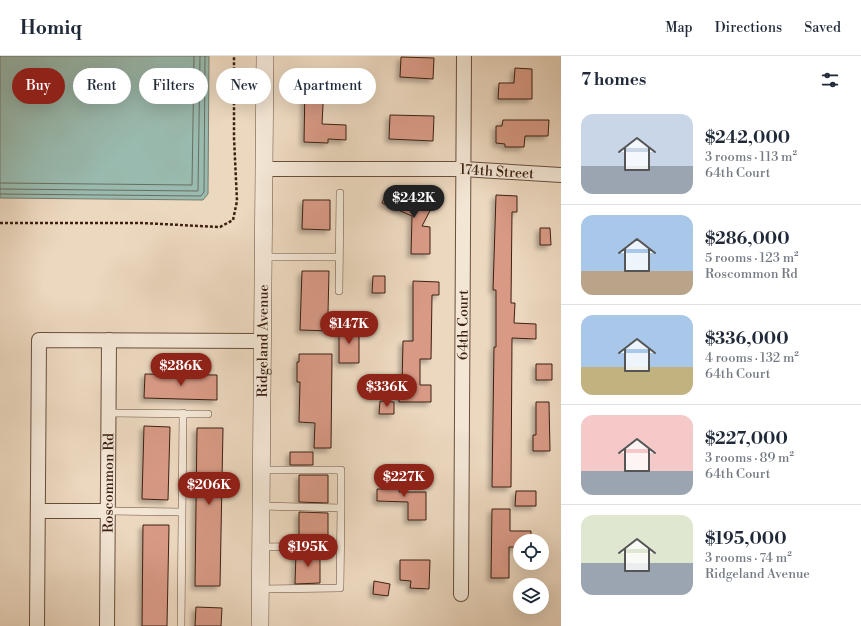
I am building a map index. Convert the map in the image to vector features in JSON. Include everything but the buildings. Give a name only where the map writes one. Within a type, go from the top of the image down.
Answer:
[{"type":"street","name":"Ridgeland Avenue","points":[[260,626],[265,56]]},
{"type":"street","name":"64th Court","points":[[461,594],[464,56]]},
{"type":"street","name":"174th Street","points":[[264,169],[463,170],[561,175]]},
{"type":"street","points":[[37,626],[39,340],[263,341]]},
{"type":"street","name":"Roscommon Rd","points":[[107,626],[109,340]]},
{"type":"street","points":[[38,511],[108,511]]},
{"type":"lane","points":[[339,291],[340,194]]},
{"type":"lane","points":[[263,257],[339,257]]},
{"type":"lane","points":[[109,413],[208,414]]},
{"type":"lane","points":[[181,626],[183,413]]},
{"type":"lane","points":[[260,589],[340,588],[341,470],[262,470]]},
{"type":"lane","points":[[261,506],[341,508]]},
{"type":"lane","points":[[108,511],[182,512]]},
{"type":"lane","points":[[261,547],[340,546]]},
{"type":"path","points":[[0,223],[141,223],[220,227],[233,220],[237,201],[234,138],[234,56]]},
{"type":"water","points":[[0,56],[209,56],[208,194],[203,200],[0,198]]}]
